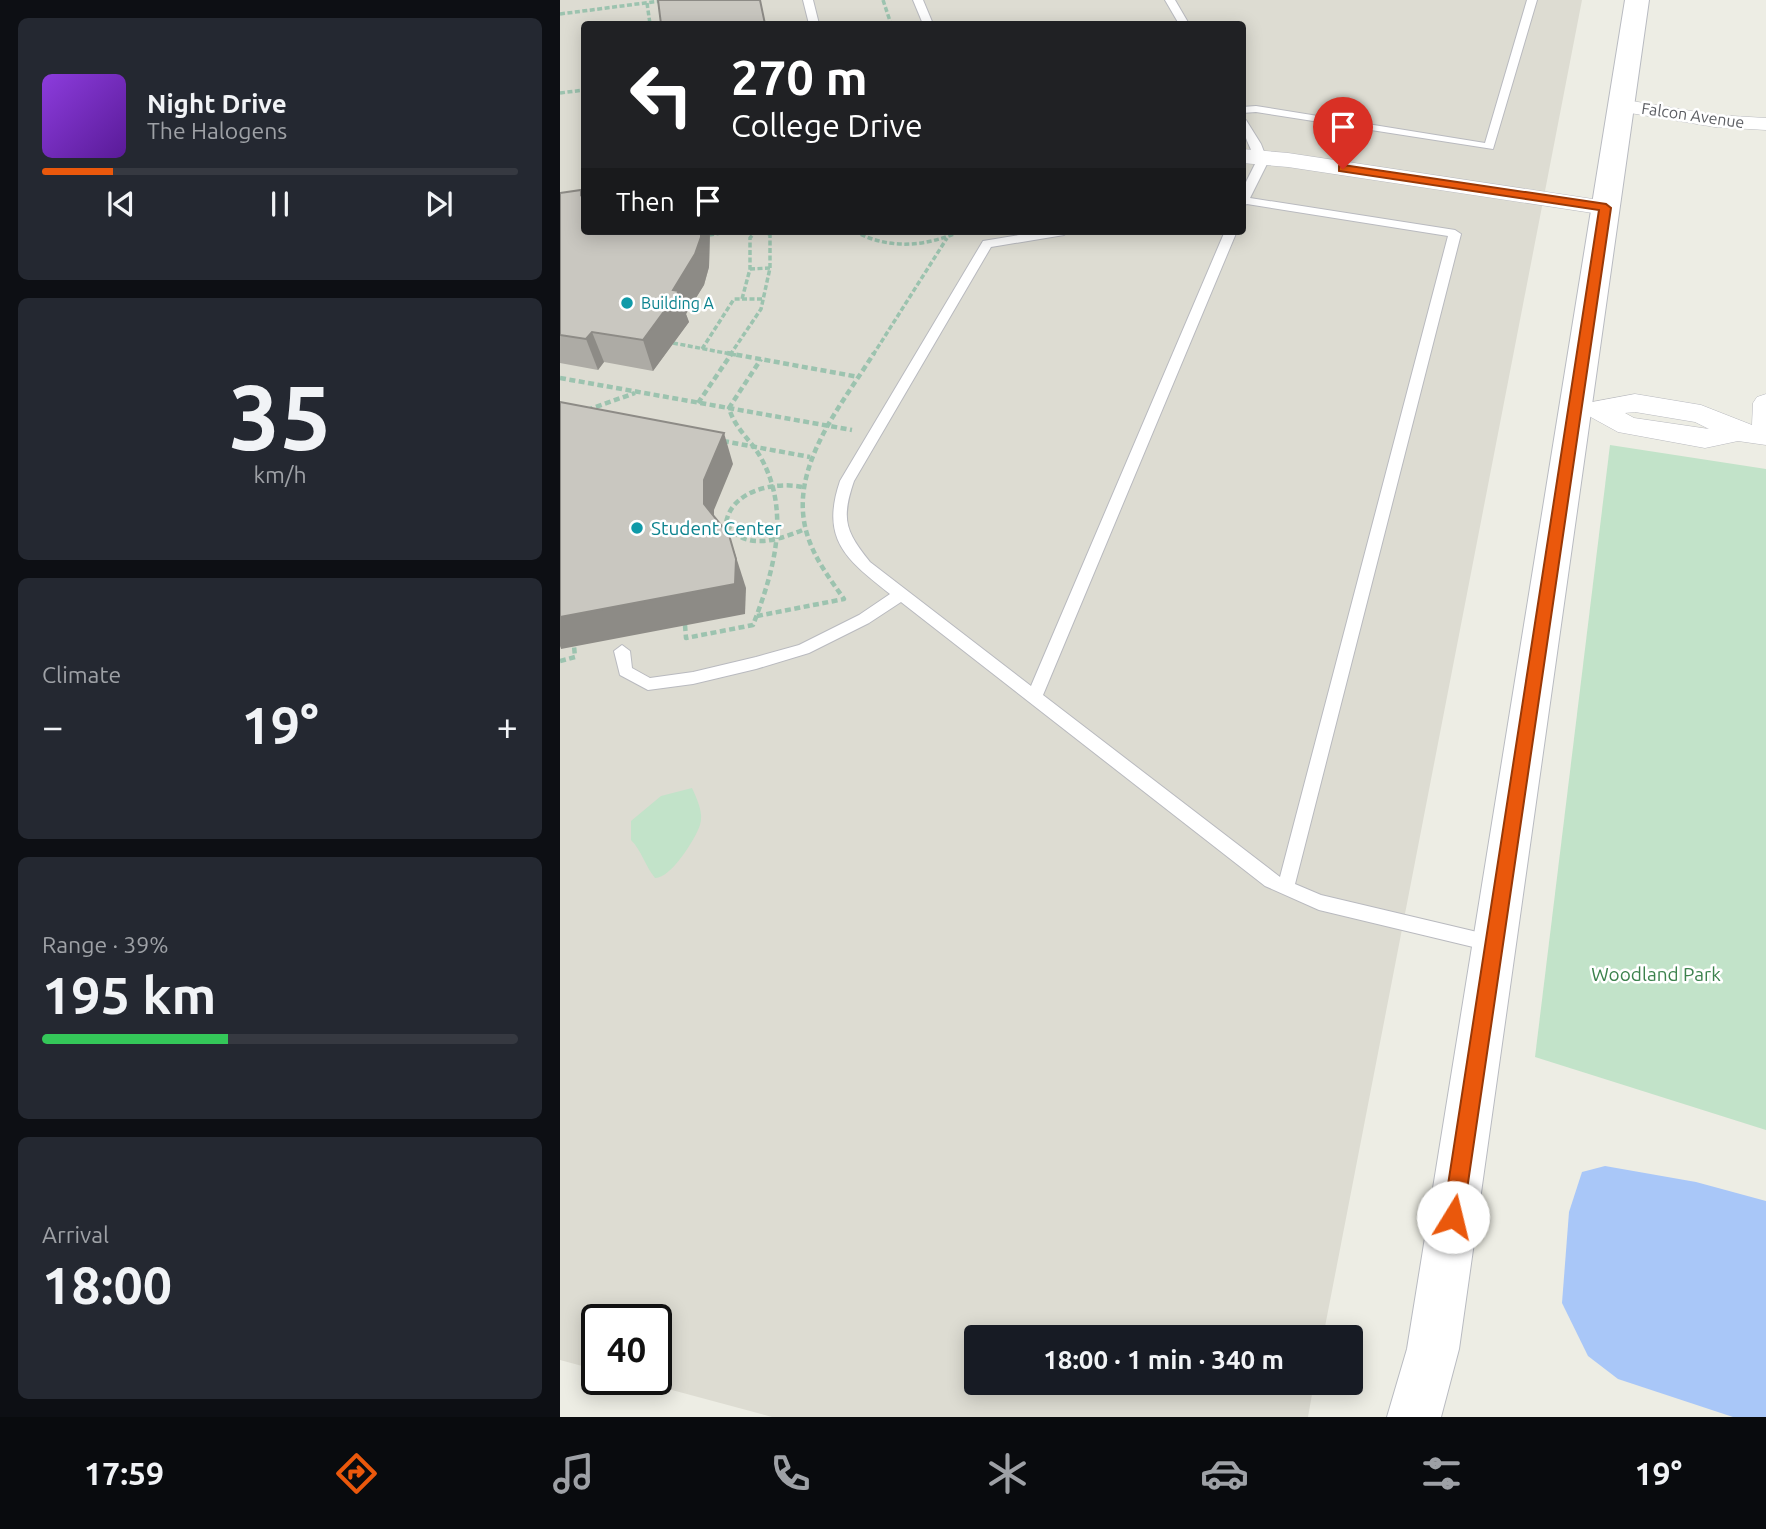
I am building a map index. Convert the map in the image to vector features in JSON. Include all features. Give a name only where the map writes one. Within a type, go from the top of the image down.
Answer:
[{"type":"street","points":[[1414,1417],[1433,1349],[1494,944],[1585,406],[1606,208],[1637,0]]},
{"type":"street","name":"Falcon Avenue","points":[[1620,105],[1715,121],[1766,124]]},
{"type":"street","points":[[1251,157],[1606,208]]},
{"type":"street","points":[[1585,406],[1634,403],[1701,414],[1738,432],[1765,436],[1766,403]]},
{"type":"street","points":[[1433,1349],[1436,1417]]},
{"type":"lane","points":[[808,0],[813,21]]},
{"type":"lane","points":[[918,0],[927,21]]},
{"type":"lane","points":[[1170,0],[1182,21]]},
{"type":"lane","points":[[1246,110],[1256,109],[1489,147],[1532,0]]},
{"type":"lane","points":[[1246,138],[1251,157],[1262,162],[1246,195]]},
{"type":"lane","points":[[1246,201],[1455,234],[1285,889]]},
{"type":"lane","points":[[1040,235],[987,244],[847,481],[839,503],[839,525],[848,547],[865,566],[1257,872],[1285,889],[1319,902],[1494,944]]},
{"type":"lane","points":[[1034,697],[1229,235]]},
{"type":"lane","points":[[622,651],[625,671],[648,684],[693,678],[804,649],[864,619],[901,594]]},
{"type":"path","points":[[560,14],[668,0]]},
{"type":"path","points":[[883,0],[890,21]]},
{"type":"path","points":[[647,3],[650,21]]},
{"type":"path","points":[[560,93],[581,90]]},
{"type":"path","points":[[578,199],[581,194]]},
{"type":"path","points":[[742,299],[750,269],[750,238],[753,235]]},
{"type":"path","points":[[698,402],[750,321],[757,316],[770,268],[770,235]]},
{"type":"path","points":[[863,235],[882,243],[905,245],[953,235]]},
{"type":"path","points":[[757,616],[844,599],[816,558],[805,529],[800,503],[810,457],[947,238]]},
{"type":"path","points":[[750,269],[770,268]]},
{"type":"path","points":[[702,349],[734,299],[762,299]]},
{"type":"path","points":[[673,343],[859,377]]},
{"type":"path","points":[[685,625],[686,638],[753,625],[770,580],[779,522],[773,485],[760,455],[733,425],[729,408],[761,359]]},
{"type":"path","points":[[560,378],[874,436]]},
{"type":"path","points":[[591,417],[578,415],[603,403],[639,392]]},
{"type":"path","points":[[712,440],[810,457]]},
{"type":"path","points":[[802,487],[791,484],[773,485],[747,494],[733,503],[726,518],[729,531],[740,540],[759,543],[778,541],[805,529]]},
{"type":"path","points":[[560,662],[575,657],[574,646]]},
{"type":"shaded area","points":[[560,0],[1582,0],[1325,1325],[964,1325],[964,1395],[1312,1395],[1308,1417],[772,1417],[672,1390],[672,1304],[581,1304],[581,1366],[560,1360]]},
{"type":"green space","name":"Woodland Park","points":[[1610,445],[1766,469],[1766,1130],[1535,1057]]},
{"type":"green space","points":[[692,788],[701,811],[700,825],[688,849],[675,866],[661,877],[655,878],[631,840],[631,821],[661,796]]},
{"type":"water","points":[[1605,1166],[1696,1182],[1766,1201],[1766,1417],[1733,1417],[1618,1379],[1588,1356],[1562,1303],[1569,1212],[1582,1172]]},
{"type":"building","points":[[658,0],[760,0],[764,21],[661,21]]},
{"type":"building","name":"Building A","points":[[581,190],[581,235],[701,235],[695,254],[673,290],[679,291],[643,340],[592,332],[586,339],[560,335],[560,193]]},
{"type":"building","name":"Student Center","points":[[560,402],[724,433],[704,480],[704,504],[729,535],[736,559],[735,584],[560,617]]},
{"type":"place","name":"Building A","points":[[627,303]]},
{"type":"place","name":"Student Center","points":[[637,528]]},
{"type":"route","points":[[1343,169],[1606,208],[1562,483],[1453,1217]]}]
